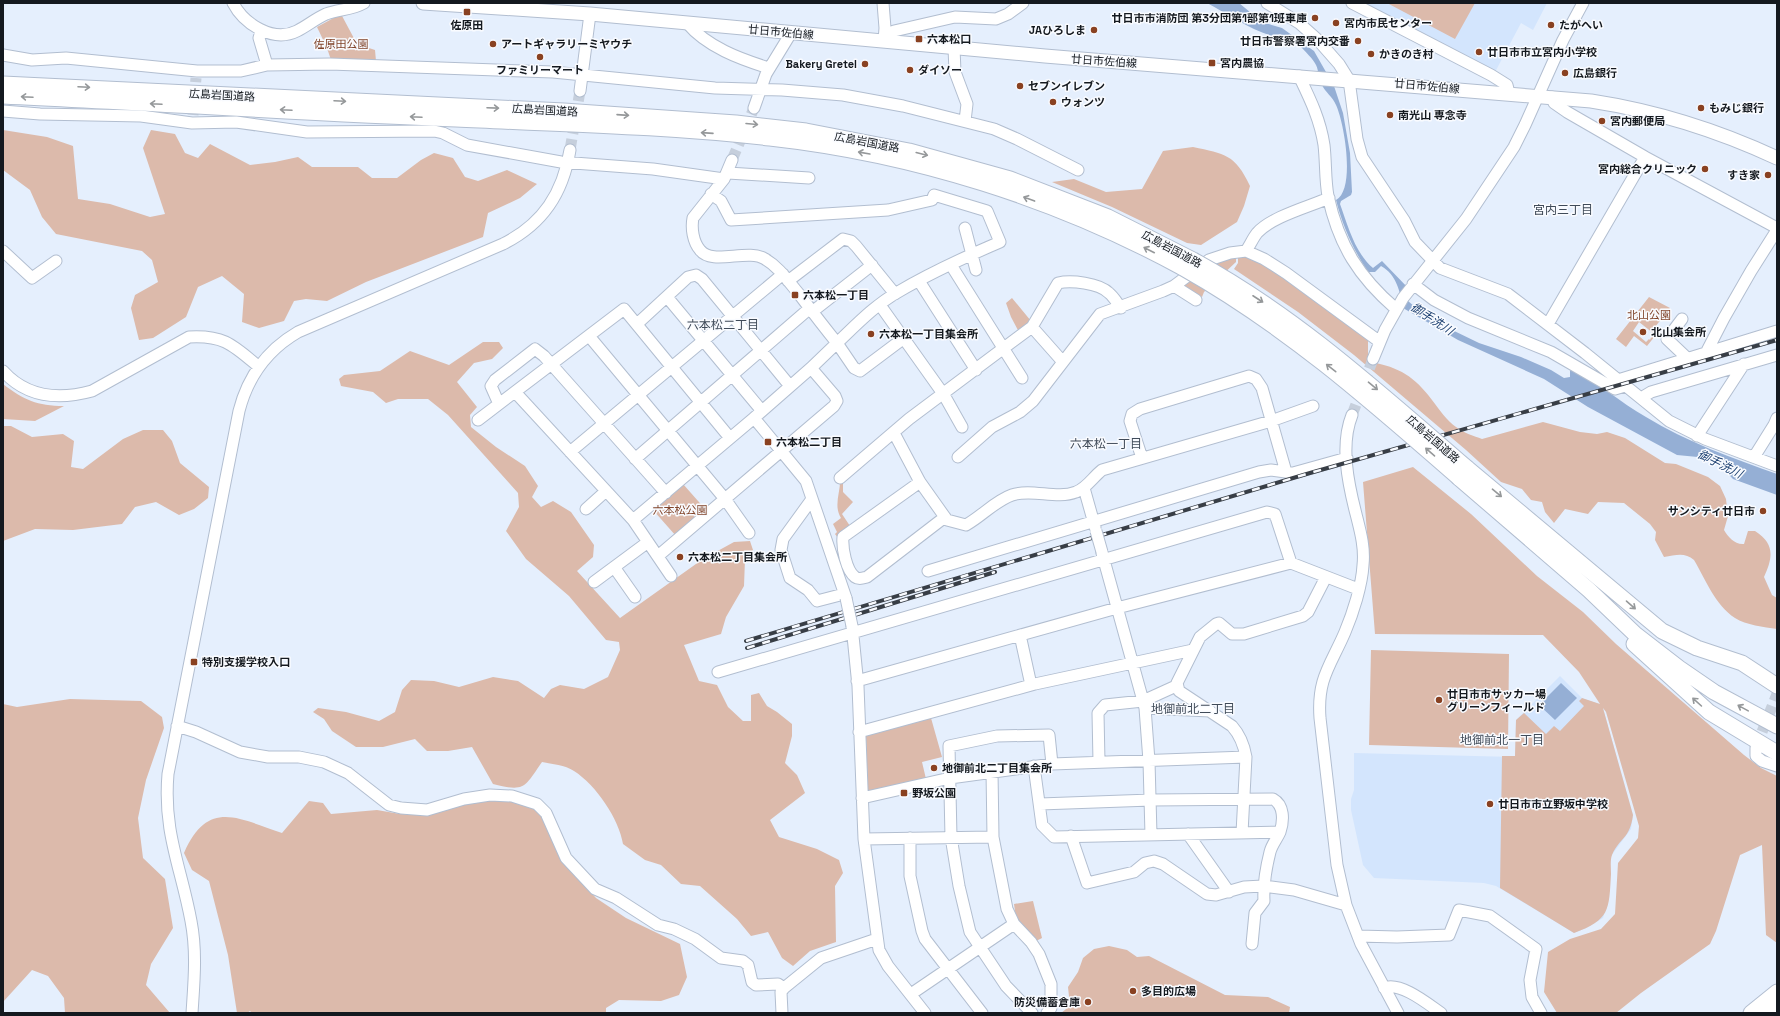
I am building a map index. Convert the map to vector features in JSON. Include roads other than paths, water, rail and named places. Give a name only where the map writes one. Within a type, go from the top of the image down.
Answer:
[{"type":"highway","name":"広島岩国道路","points":[[3,84],[564,111],[750,124],[806,131],[909,150],[1010,179],[1108,217],[1188,264],[1311,352],[1601,580],[1662,631],[1685,643],[1732,659]]},
{"type":"highway","name":"広島岩国道路","points":[[3,96],[563,123],[735,135],[804,143],[906,162],[1006,191],[1188,264]]},
{"type":"highway","name":"広島岩国道路","points":[[1463,473],[1503,515],[1589,590],[1635,634]]},
{"type":"highway","points":[[1503,515],[1546,564],[1718,719],[1777,753]]},
{"type":"highway","points":[[1635,634],[1652,661]]},
{"type":"highway","points":[[1635,634],[1679,668],[1714,692],[1777,726]]},
{"type":"highway","points":[[1732,659],[1752,663],[1777,673]]},
{"type":"highway","points":[[1732,659],[1752,668],[1777,686]]},
{"type":"highway","points":[[1751,1013],[1777,992]]},
{"type":"highway","points":[[1751,1013],[1777,995]]},
{"type":"highway","points":[[1770,1013],[1777,1008]]},
{"type":"main road","name":"廿日市佐伯線","points":[[423,3],[590,14],[791,33],[884,39],[954,48],[1552,97],[1618,105],[1672,118],[1726,135],[1777,158]]},
{"type":"street","points":[[233,3],[242,16],[261,31],[287,34],[297,32],[320,17],[356,7],[364,3]]},
{"type":"street","points":[[883,3],[884,39],[900,30],[955,17],[996,18],[1008,14],[1023,3]]},
{"type":"street","points":[[1267,3],[1299,23],[1317,39],[1339,64],[1349,80],[1356,139],[1362,157],[1404,220],[1415,242],[1445,271],[1502,291],[1548,324],[1667,420],[1697,436],[1754,457],[1776,462]]},
{"type":"street","points":[[1352,3],[1491,75],[1507,85],[1509,93]]},
{"type":"street","points":[[1373,359],[1397,307],[1413,284],[1466,219],[1501,168],[1525,126],[1565,36],[1583,3]]},
{"type":"street","points":[[580,91],[590,14]]},
{"type":"street","points":[[687,23],[697,33],[730,54],[769,68]]},
{"type":"street","points":[[261,31],[259,38],[267,65]]},
{"type":"street","points":[[754,108],[769,68],[791,33]]},
{"type":"street","points":[[954,48],[954,72],[967,104],[965,121]]},
{"type":"street","points":[[3,55],[32,60],[66,58],[197,75],[241,71],[267,65],[330,64],[553,72],[715,88],[782,90],[843,95],[903,106],[994,129],[1078,170]]},
{"type":"street","points":[[1301,76],[1318,115],[1324,146],[1329,198],[1348,253],[1375,291],[1397,307]]},
{"type":"street","points":[[1552,97],[1554,103],[1563,110],[1644,157],[1777,229],[1747,277],[1707,351]]},
{"type":"street","points":[[3,111],[40,114],[141,116],[236,122],[307,132],[434,131],[443,133],[467,145],[568,162],[726,176],[809,178]]},
{"type":"street","points":[[192,1013],[194,938],[189,912],[170,838],[166,806],[168,774],[176,726],[239,411],[246,390],[259,366],[279,344],[298,332],[503,244],[521,234],[536,221],[549,206],[561,186],[570,150]]},
{"type":"street","points":[[1548,324],[1644,157]]},
{"type":"street","points":[[732,160],[726,176],[693,218],[691,226],[700,250],[707,256],[733,257],[749,254],[764,258],[777,267],[837,343],[854,368],[860,371],[904,338]]},
{"type":"street","points":[[633,520],[758,415],[880,305],[895,294],[919,281],[972,254],[1000,242],[987,211],[934,195],[932,200],[920,204],[888,210],[731,220],[721,201],[711,194]]},
{"type":"street","points":[[1246,251],[1257,233],[1272,219],[1286,216],[1329,198]]},
{"type":"street","points":[[964,228],[976,270]]},
{"type":"street","points":[[570,452],[733,316],[785,278],[843,239],[851,241],[895,294]]},
{"type":"street","points":[[3,251],[32,278],[56,261]]},
{"type":"street","points":[[958,456],[992,427],[1020,412],[1033,401],[1100,314],[1121,308],[1174,286],[1209,260],[1230,253],[1246,251],[1264,259],[1286,273],[1380,342]]},
{"type":"street","points":[[635,458],[761,350],[811,310],[872,265]]},
{"type":"street","points":[[951,265],[1022,378]]},
{"type":"street","points":[[637,324],[688,277],[696,275],[702,279],[790,386]]},
{"type":"street","points":[[919,281],[976,370]]},
{"type":"street","points":[[840,478],[910,418],[944,395],[1032,327],[1058,283],[1070,281],[1102,288],[1109,293],[1121,308]]},
{"type":"street","points":[[1413,284],[1434,300],[1468,318],[1551,352],[1615,389],[1622,383],[1687,358],[1777,331]]},
{"type":"street","points":[[1174,286],[1196,300]]},
{"type":"street","points":[[667,296],[732,375],[781,451],[806,480],[845,596],[853,630],[857,681],[864,839],[879,950],[888,966],[925,1013]]},
{"type":"street","points":[[880,305],[944,395],[962,427]]},
{"type":"street","points":[[478,420],[624,309],[730,438]]},
{"type":"street","points":[[1682,319],[1667,339],[1687,358]]},
{"type":"street","points":[[1032,327],[1063,362]]},
{"type":"street","points":[[3,371],[19,385],[39,394],[63,397],[76,396],[92,391],[184,339],[189,337],[206,336],[221,339],[231,344],[259,366]]},
{"type":"street","points":[[589,336],[725,499],[749,533]]},
{"type":"street","points":[[499,404],[491,386],[495,380],[535,349],[552,364],[666,493]]},
{"type":"street","points":[[1641,398],[1650,392],[1777,355]]},
{"type":"street","points":[[1697,436],[1744,364]]},
{"type":"street","points":[[658,556],[829,411],[837,401],[835,396],[811,368]]},
{"type":"street","points":[[1142,458],[1130,421],[1132,414],[1140,409],[1249,376],[1256,379],[1262,388],[1286,472]]},
{"type":"street","points":[[515,392],[633,520],[671,576]]},
{"type":"street","points":[[894,433],[920,482],[947,520],[966,525],[1013,494],[1029,493],[1061,495],[1076,492],[1084,488],[1102,470],[1271,421],[1313,406]]},
{"type":"street","points":[[1352,415],[1346,438],[1347,458],[1350,487],[1364,554],[1362,573],[1346,630],[1326,670],[1322,682],[1319,706],[1337,865],[1346,906],[1358,936],[1398,1013]]},
{"type":"street","points":[[1754,457],[1777,418]]},
{"type":"street","points":[[928,571],[1095,526],[1259,472],[1271,470],[1293,473],[1347,458]]},
{"type":"street","points":[[920,482],[843,537],[842,545],[850,570],[855,577],[861,579],[867,577],[945,517]]},
{"type":"street","points":[[1084,488],[1144,704],[1149,761],[1151,835]]},
{"type":"street","points":[[586,509],[606,491]]},
{"type":"street","points":[[812,499],[783,540],[781,550],[790,578],[808,590],[816,601],[845,596]]},
{"type":"street","points":[[718,672],[780,655],[853,630],[1103,556],[1267,512],[1275,514],[1291,563]]},
{"type":"street","points":[[594,582],[648,542]]},
{"type":"street","points":[[857,681],[1117,608],[1291,563],[1358,589]]},
{"type":"street","points":[[614,567],[635,597]]},
{"type":"street","points":[[1144,704],[1176,686],[1200,637],[1216,624],[1219,623],[1224,626],[1232,634],[1244,634],[1303,616],[1308,612],[1326,577]]},
{"type":"street","points":[[1020,635],[1032,685]]},
{"type":"street","points":[[859,732],[1032,685],[1193,650]]},
{"type":"street","points":[[1176,686],[1179,691],[1232,726],[1245,747],[1246,757],[1242,833]]},
{"type":"street","points":[[1099,762],[1098,713],[1105,705],[1144,704],[1210,711]]},
{"type":"street","points":[[176,726],[196,732],[240,752],[268,757],[305,758],[324,762],[348,773],[388,805],[401,808],[427,810],[490,795],[512,796],[537,804],[546,812],[566,858],[595,889],[616,898],[658,925],[674,929],[695,939],[721,958],[742,961],[748,965],[752,982],[756,985],[778,984],[784,988]]},
{"type":"street","points":[[1032,1013],[1006,986],[970,932],[959,886],[951,837],[949,746],[997,736],[1049,735],[1052,764]]},
{"type":"street","points":[[1756,748],[1756,756],[1762,761],[1777,766]]},
{"type":"street","points":[[862,798],[950,778],[992,771],[1052,764],[1246,757]]},
{"type":"street","points":[[1034,766],[1042,825],[1047,832],[1054,836],[1280,832]]},
{"type":"street","points":[[992,771],[993,837],[1007,909],[1014,924],[1031,942],[1039,954],[1050,984],[1051,1008],[1047,1013]]},
{"type":"street","points":[[1040,804],[1151,800],[1244,799],[1273,799],[1280,803],[1282,810],[1280,832],[1272,845],[1263,886],[1264,901],[1255,913],[1252,944]]},
{"type":"street","points":[[1188,834],[1229,892]]},
{"type":"street","points":[[1070,836],[1087,883],[1134,872],[1145,863],[1154,861],[1163,864],[1207,894],[1216,895],[1244,887],[1263,886],[1294,890],[1346,906]]},
{"type":"street","points":[[864,839],[993,837]]},
{"type":"street","points":[[910,838],[910,876],[922,931],[925,938],[982,1013]]},
{"type":"street","points":[[1358,936],[1397,937],[1449,935],[1459,910],[1490,916],[1536,949],[1530,980],[1532,997],[1537,1010]]},
{"type":"street","points":[[910,994],[1014,924]]},
{"type":"street","points":[[782,1013],[781,992],[821,958],[877,939]]},
{"type":"street","points":[[1384,988],[1390,986],[1398,987],[1441,1013]]},
{"type":"water","name":"御手洗川","points":[[1207,3],[1239,3],[1262,22],[1282,28],[1314,51],[1334,86],[1343,113],[1350,153],[1352,192],[1351,195],[1341,201],[1340,204],[1349,230],[1361,255],[1373,268],[1382,261],[1410,290],[1408,301],[1428,318],[1435,319],[1446,327],[1479,343],[1521,357],[1551,370],[1564,378],[1570,377],[1570,371],[1572,368],[1636,411],[1677,434],[1727,456],[1777,474],[1777,495],[1733,479],[1718,463],[1708,458],[1677,455],[1588,407],[1544,379],[1458,340],[1403,308],[1397,284],[1391,274],[1381,266],[1375,272],[1368,272],[1345,229],[1336,200],[1342,193],[1346,183],[1347,170],[1345,140],[1336,105],[1321,83],[1315,63],[1296,43],[1254,29]]},
{"type":"water","points":[[1561,683],[1577,698],[1555,720],[1539,705]]},
{"type":"tunnel","points":[[193,115],[196,78]]},
{"type":"tunnel","points":[[570,150],[580,91]]},
{"type":"tunnel","points":[[732,160],[754,108]]},
{"type":"tunnel","points":[[1352,415],[1373,359]]},
{"type":"tunnel","points":[[1756,747],[1777,694]]},
{"type":"railway","points":[[746,641],[1310,473],[1777,340]]},
{"type":"railway","points":[[747,648],[995,572]]},
{"type":"place","name":"佐原田","points":[[467,12]]},
{"type":"place","name":"廿日市市消防団 第3分団第1部第1班車庫","points":[[1315,18]]},
{"type":"place","name":"宮内市民センター","points":[[1336,23]]},
{"type":"place","name":"たがへい","points":[[1551,25]]},
{"type":"place","name":"JAひろしま","points":[[1094,30]]},
{"type":"place","name":"六本松口","points":[[919,39]]},
{"type":"place","name":"廿日市警察署宮内交番","points":[[1358,41]]},
{"type":"place","name":"アートギャラリーミヤウチ","points":[[493,44]]},
{"type":"place","name":"廿日市市立宮内小学校","points":[[1479,52]]},
{"type":"place","name":"かきのき村","points":[[1371,54]]},
{"type":"place","name":"ファミリーマート","points":[[540,57]]},
{"type":"place","name":"宮内農協","points":[[1212,63]]},
{"type":"place","name":"Bakery Gretel","points":[[865,64]]},
{"type":"place","name":"ダイソー","points":[[910,70]]},
{"type":"place","name":"広島銀行","points":[[1565,73]]},
{"type":"place","name":"セブンイレブン","points":[[1020,86]]},
{"type":"place","name":"ウォンツ","points":[[1053,102]]},
{"type":"place","name":"もみじ銀行","points":[[1701,108]]},
{"type":"place","name":"南光山 専念寺","points":[[1390,115]]},
{"type":"place","name":"宮内郵便局","points":[[1602,121]]},
{"type":"place","name":"宮内総合クリニック","points":[[1705,169]]},
{"type":"place","name":"すき家","points":[[1768,175]]},
{"type":"place","name":"六本松一丁目","points":[[795,295]]},
{"type":"place","name":"北山集会所","points":[[1643,332]]},
{"type":"place","name":"六本松一丁目集会所","points":[[871,334]]},
{"type":"place","name":"六本松二丁目","points":[[768,442]]},
{"type":"place","name":"サンシティ廿日市","points":[[1763,511]]},
{"type":"place","name":"六本松二丁目集会所","points":[[680,557]]},
{"type":"place","name":"特別支援学校入口","points":[[194,662]]},
{"type":"place","name":"廿日市市サッカー場 グリーンフィールド","points":[[1439,700]]},
{"type":"place","name":"地御前北二丁目集会所","points":[[934,768]]},
{"type":"place","name":"野坂公園","points":[[904,793]]},
{"type":"place","name":"廿日市市立野坂中学校","points":[[1490,804]]},
{"type":"place","name":"多目的広場","points":[[1133,991]]},
{"type":"place","name":"防災備蓄倉庫","points":[[1088,1002]]},
{"type":"district","name":"宮内三丁目","points":[[1563,210]]},
{"type":"district","name":"六本松二丁目","points":[[723,325]]},
{"type":"district","name":"六本松一丁目","points":[[1106,444]]},
{"type":"district","name":"地御前北二丁目","points":[[1193,709]]},
{"type":"district","name":"地御前北一丁目","points":[[1502,740]]},
{"type":"park label","name":"佐原田公園","points":[[341,44]]},
{"type":"park label","name":"北山公園","points":[[1649,315]]},
{"type":"park label","name":"六本松公園","points":[[680,510]]}]
